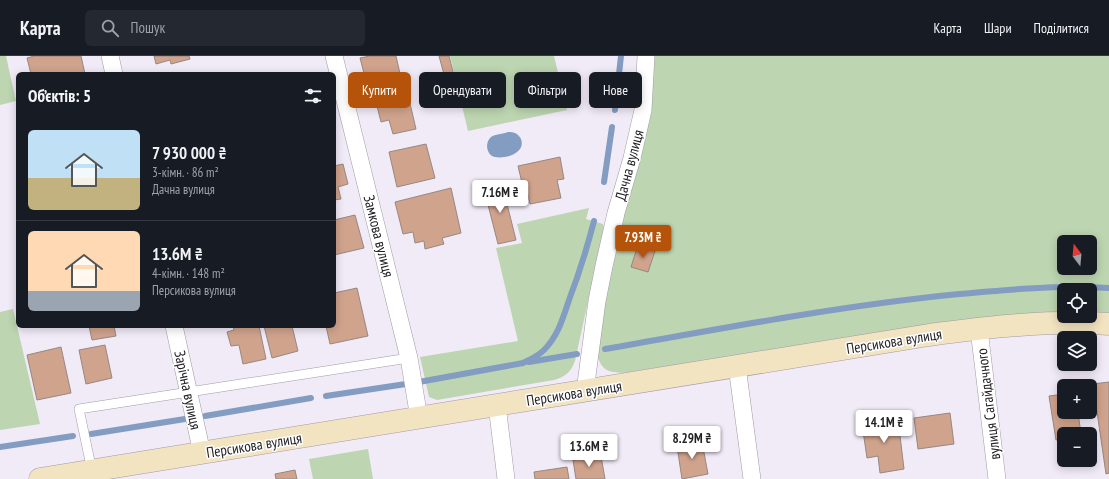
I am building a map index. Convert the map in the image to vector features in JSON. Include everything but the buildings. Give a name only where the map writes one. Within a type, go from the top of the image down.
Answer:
[{"type":"main road","name":"Персикова вулиця","points":[[40,479],[929,335],[1061,322],[1109,324]]},
{"type":"street","points":[[110,56],[114,72]]},
{"type":"street","name":"Замкова вулиця","points":[[334,56],[409,358],[419,418]]},
{"type":"street","name":"Дачна вулиця","points":[[585,391],[597,301],[604,266],[616,213],[632,158],[643,110],[646,56]]},
{"type":"street","name":"Зарічна вулиця","points":[[174,328],[202,453]]},
{"type":"street","name":"вулиця Сагайдачного","points":[[979,329],[997,479]]},
{"type":"street","points":[[737,366],[752,479]]},
{"type":"street","points":[[497,405],[506,479]]},
{"type":"lane","points":[[92,471],[79,409],[409,358]]},
{"type":"green space","points":[[0,56],[6,56],[16,101],[0,105]]},
{"type":"green space","points":[[450,56],[554,56],[558,72],[514,72],[514,108],[567,108],[567,110],[468,131],[462,108],[506,108],[506,72],[454,72]]},
{"type":"green space","points":[[653,56],[1109,56],[1109,314],[1097,313],[1097,283],[1057,283],[1057,314],[927,326],[623,373],[607,370],[602,366],[598,358],[604,302]]},
{"type":"green space","points":[[589,208],[586,219],[603,224],[604,228],[575,361],[572,368],[564,376],[554,380],[437,400],[429,397],[420,357],[518,341],[496,248],[522,243],[517,224]]},
{"type":"green space","points":[[13,309],[16,328],[17,328],[40,424],[0,430],[0,312]]},
{"type":"green space","points":[[368,449],[373,479],[313,479],[309,459]]},
{"type":"water","points":[[508,132],[519,135],[522,144],[521,148],[509,156],[492,156],[487,149],[491,137]]},
{"type":"waterway","points":[[615,110],[621,56]]},
{"type":"waterway","points":[[604,182],[612,127]]},
{"type":"waterway","points":[[419,382],[523,363],[542,352],[553,339],[562,320],[583,261],[594,221]]},
{"type":"waterway","points":[[605,349],[776,319],[906,300],[1029,288],[1109,288]]},
{"type":"waterway","points":[[529,362],[577,354]]},
{"type":"waterway","points":[[326,396],[406,384]]},
{"type":"waterway","points":[[205,416],[311,398]]},
{"type":"waterway","points":[[91,434],[185,419]]},
{"type":"waterway","points":[[0,447],[73,436]]}]
